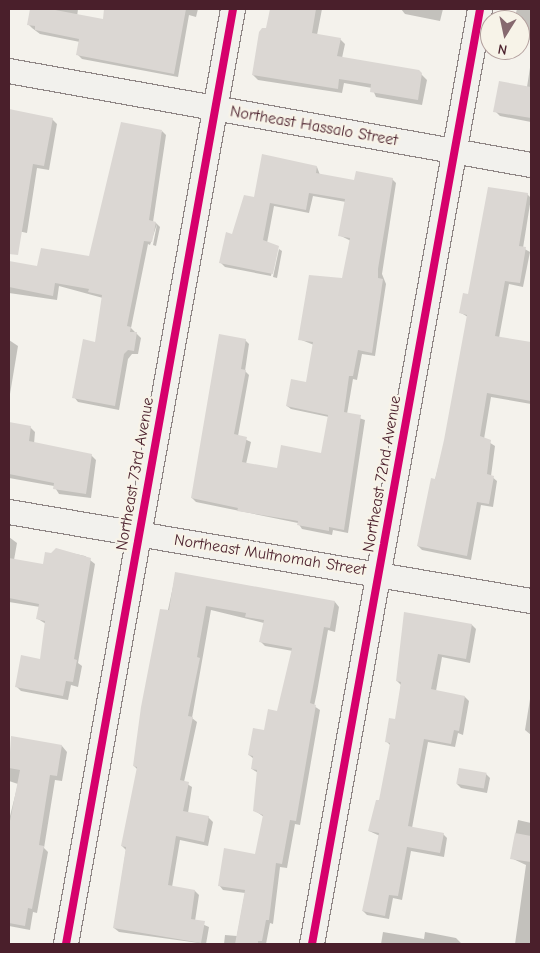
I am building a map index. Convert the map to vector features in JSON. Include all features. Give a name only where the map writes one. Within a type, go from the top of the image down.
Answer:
[{"type":"street","name":"Northeast 73rd Avenue","points":[[66,944],[233,9]]},
{"type":"street","name":"Northeast 72nd Avenue","points":[[312,944],[480,9]]},
{"type":"street","name":"Northeast Hassalo Street","points":[[9,71],[531,165]]},
{"type":"street","name":"Northeast Multnomah Street","points":[[9,512],[531,601]]},
{"type":"building","points":[[30,9],[50,9],[103,19],[104,9],[186,9],[174,74],[76,55],[79,39],[35,30],[35,26],[27,25]]},
{"type":"building","points":[[270,9],[316,9],[312,33],[341,38],[337,56],[419,70],[422,73],[418,100],[370,92],[371,84],[339,79],[338,89],[252,75],[259,32],[262,28],[266,28]]},
{"type":"building","points":[[499,81],[531,87],[531,118],[493,112]]},
{"type":"building","points":[[9,109],[53,118],[44,166],[33,164],[18,255],[9,254]]},
{"type":"building","points":[[121,122],[162,130],[149,220],[156,222],[152,242],[144,241],[127,326],[131,327],[130,332],[137,332],[134,351],[128,350],[124,354],[115,406],[72,398],[83,339],[95,342],[102,295],[88,292],[89,289],[55,283],[53,296],[9,287],[9,261],[37,266],[41,248],[89,256]]},
{"type":"building","points":[[262,154],[317,166],[316,173],[354,180],[356,171],[393,178],[378,269],[378,278],[383,279],[372,353],[358,350],[353,376],[349,376],[344,412],[361,415],[344,530],[329,527],[329,531],[297,525],[298,521],[237,511],[238,508],[191,498],[219,334],[246,339],[241,369],[246,370],[234,434],[247,437],[242,462],[277,468],[281,445],[321,453],[328,415],[286,406],[291,379],[306,382],[313,342],[298,340],[309,275],[342,278],[350,238],[338,236],[345,199],[309,193],[306,210],[270,203],[263,240],[279,246],[273,274],[219,263],[226,232],[232,234],[244,195],[254,197]]},
{"type":"building","points":[[488,187],[528,193],[519,246],[526,247],[520,283],[505,281],[495,336],[531,342],[531,401],[487,393],[480,436],[491,440],[487,474],[494,476],[489,504],[477,502],[467,556],[417,546],[431,478],[435,479],[444,440],[467,315],[459,313],[463,293],[468,294]]},
{"type":"building","points":[[9,422],[31,426],[29,441],[92,454],[86,494],[53,489],[54,483],[9,474]]},
{"type":"building","points":[[56,548],[91,558],[74,659],[77,660],[73,682],[66,681],[63,696],[15,687],[21,655],[40,659],[45,621],[36,619],[39,604],[9,598],[9,558],[43,564],[45,552],[51,553]]},
{"type":"building","points":[[175,572],[335,601],[330,628],[324,627],[310,703],[316,705],[296,821],[290,820],[282,864],[276,863],[269,920],[266,920],[262,941],[258,941],[258,944],[235,944],[245,890],[218,886],[224,848],[255,854],[263,815],[253,811],[257,770],[251,769],[253,756],[248,755],[253,728],[264,730],[268,709],[277,711],[292,648],[259,642],[264,620],[245,617],[246,613],[206,606],[197,657],[200,658],[188,716],[193,717],[180,780],[189,782],[183,811],[209,816],[204,842],[176,836],[168,885],[195,890],[191,919],[205,921],[201,943],[113,928],[126,847],[121,846],[137,767],[133,766],[141,707],[160,609],[169,610]]},
{"type":"building","points":[[404,612],[472,624],[466,659],[438,654],[431,689],[465,696],[459,731],[454,730],[451,744],[424,739],[408,826],[444,833],[440,853],[407,847],[398,896],[389,895],[385,916],[362,911],[379,833],[368,831],[376,800],[379,800],[390,743],[385,742],[389,718],[395,719],[401,682],[396,681]]},
{"type":"building","points":[[11,736],[62,745],[57,776],[50,775],[39,845],[44,846],[32,909],[28,908],[25,926],[9,923],[9,826],[20,770],[9,768]]},
{"type":"building","points":[[459,768],[487,773],[484,789],[456,784]]},
{"type":"building","points":[[515,833],[531,836],[531,862],[510,859]]},
{"type":"cycle path","points":[[66,944],[233,9]]},
{"type":"cycle path","points":[[312,944],[480,9]]}]
